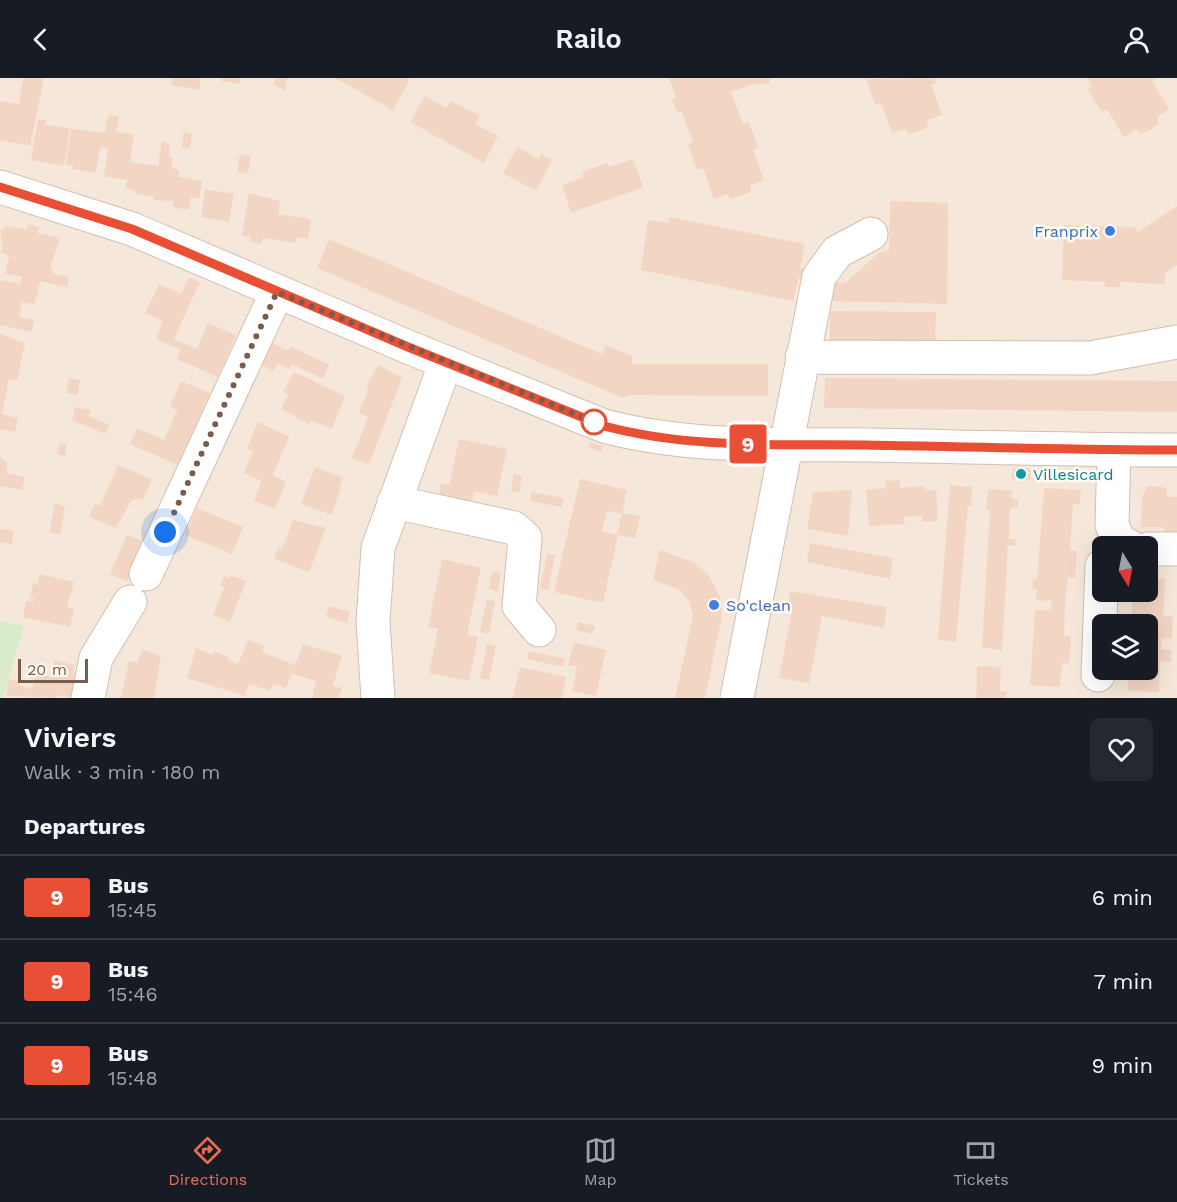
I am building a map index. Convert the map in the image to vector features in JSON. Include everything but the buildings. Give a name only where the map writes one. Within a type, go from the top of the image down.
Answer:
[{"type":"street","points":[[0,187],[132,229],[446,362],[604,426],[634,434],[708,442],[1177,450]]},
{"type":"street","points":[[737,698],[784,444],[819,277],[837,252],[871,234]]},
{"type":"street","points":[[146,574],[277,292]]},
{"type":"street","points":[[802,357],[1089,358],[1177,342]]},
{"type":"street","points":[[378,698],[373,622],[378,548],[446,362]]},
{"type":"street","points":[[1114,450],[1112,525],[1117,536]]},
{"type":"street","points":[[394,502],[514,528],[525,538],[519,606],[539,630]]},
{"type":"street","points":[[1158,549],[1177,549]]},
{"type":"street","points":[[88,698],[96,658],[130,602]]},
{"type":"shaded area","points":[[0,78],[1177,78],[1177,698],[0,698]]},
{"type":"green space","points":[[0,621],[24,626],[3,698],[0,698]]},
{"type":"bus line","name":"9","points":[[0,187],[132,229],[408,347],[604,426],[634,434],[667,439],[760,444],[1177,450]]},
{"type":"place","name":"Franprix","points":[[1110,231]]},
{"type":"place","name":"Villesicard","points":[[1021,474]]},
{"type":"place","name":"So'clean","points":[[714,605]]},
{"type":"route","points":[[165,532],[277,292],[604,426],[594,422]]}]
